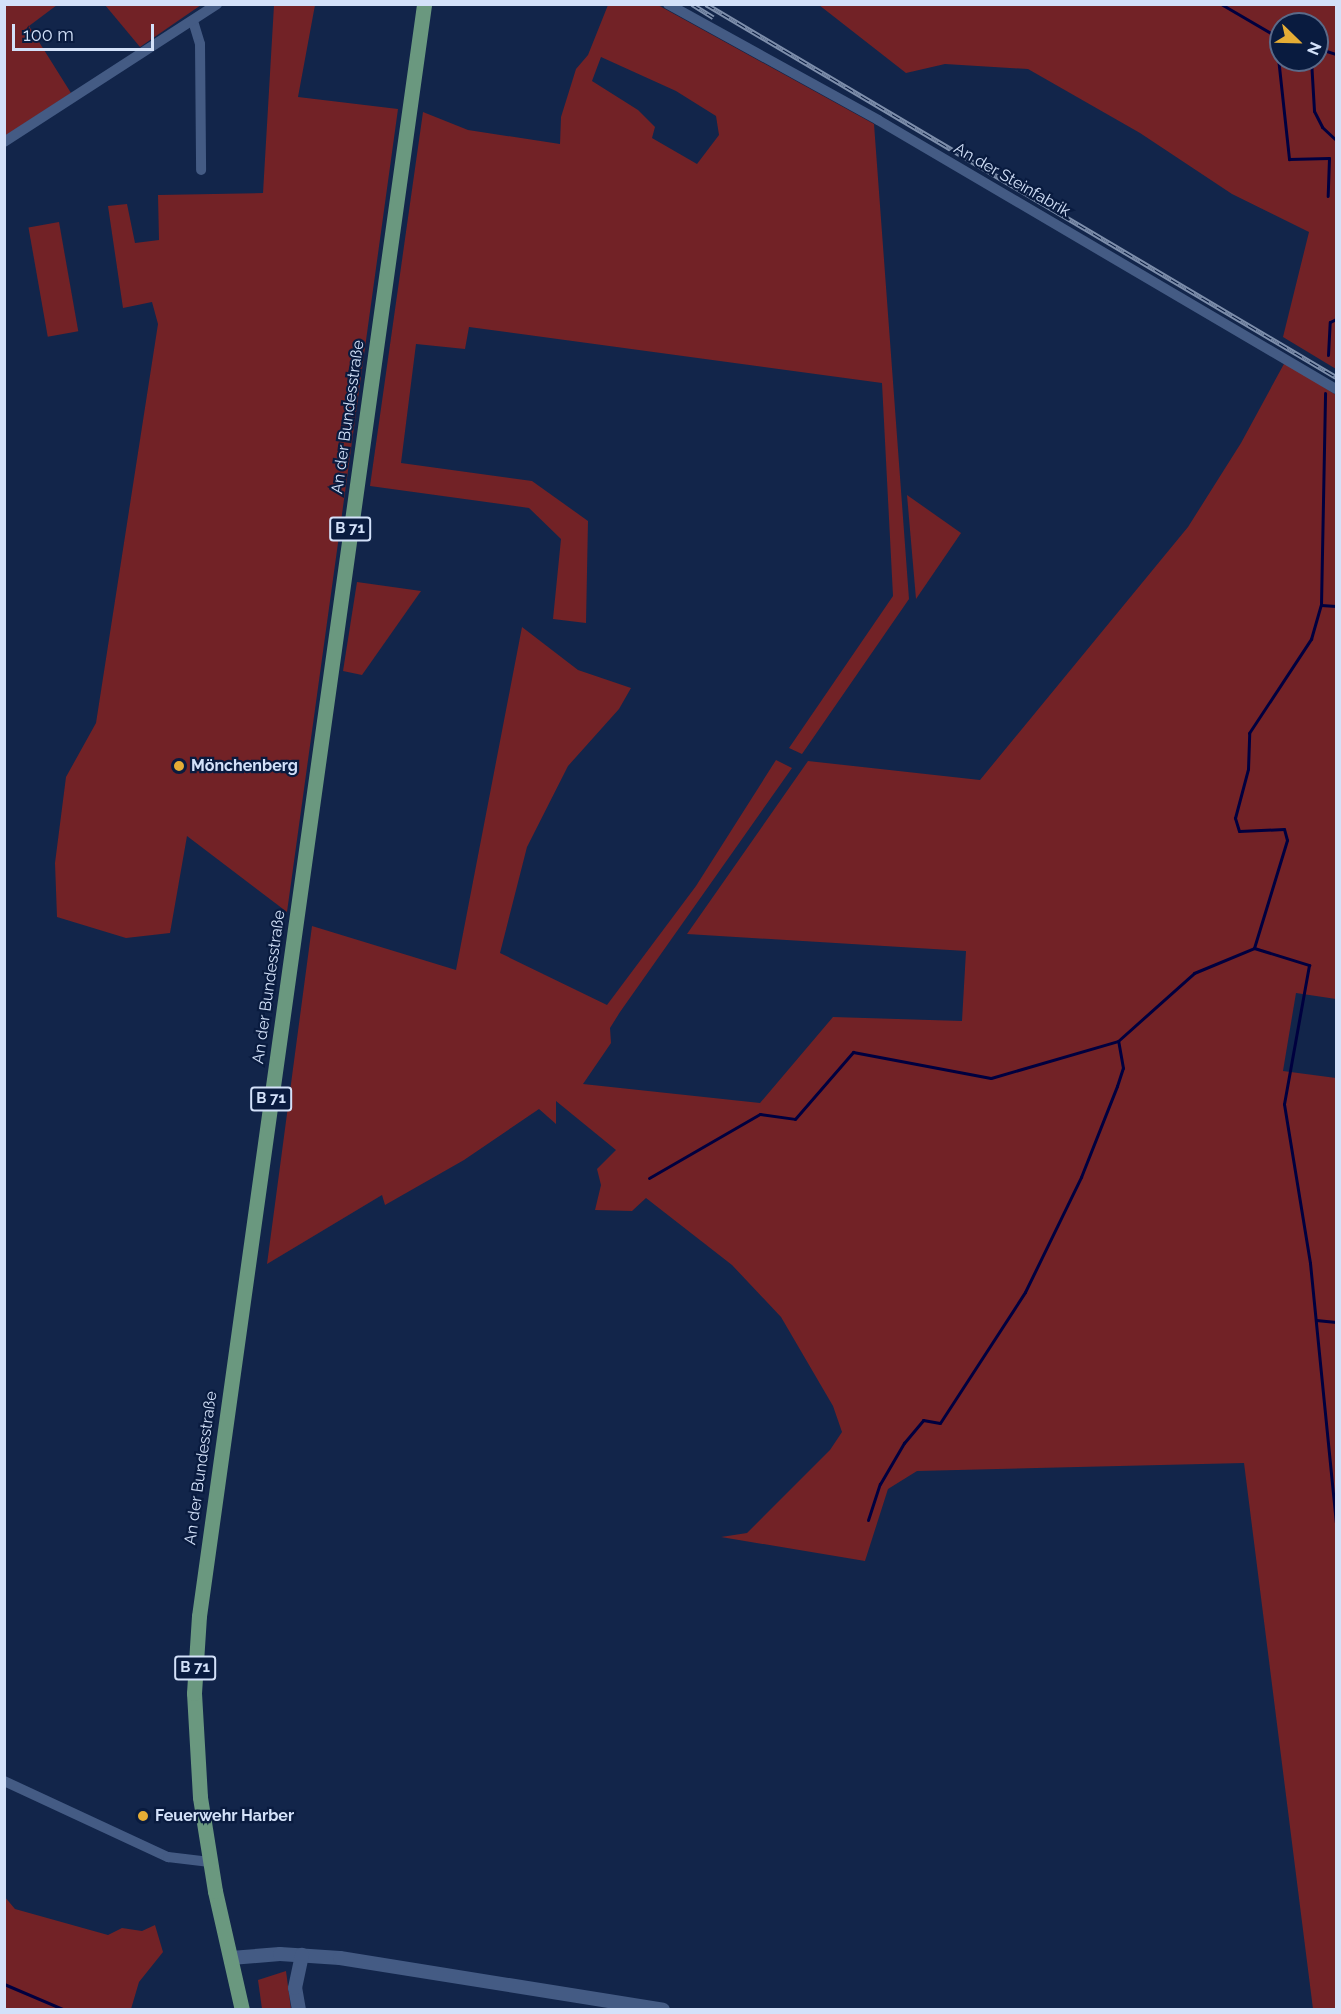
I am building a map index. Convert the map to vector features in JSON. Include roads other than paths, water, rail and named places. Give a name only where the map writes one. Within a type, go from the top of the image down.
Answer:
[{"type":"main road","name":"An der Bundesstraße","points":[[242,2010],[210,1862],[195,1721],[195,1666],[204,1568],[424,4]]},
{"type":"main road","points":[[231,1958],[302,1955],[663,2010]]},
{"type":"main road","points":[[299,2010],[295,1988],[302,1955]]},
{"type":"street","points":[[4,142],[217,4]]},
{"type":"street","name":"An der Steinfabrik","points":[[668,4],[888,126],[1336,389]]},
{"type":"street","points":[[193,21],[200,44],[201,170]]},
{"type":"street","points":[[4,1781],[168,1857],[210,1862]]},
{"type":"waterway","points":[[1221,4],[1269,32]]},
{"type":"waterway","points":[[1329,52],[1336,54]]},
{"type":"waterway","points":[[1280,72],[1289,159],[1329,158],[1328,196]]},
{"type":"waterway","points":[[1312,72],[1314,111],[1322,127],[1335,139]]},
{"type":"waterway","points":[[1328,355],[1330,322],[1336,319]]},
{"type":"waterway","points":[[1254,948],[1287,840],[1284,829],[1239,831],[1235,818],[1248,769],[1249,733],[1311,639],[1321,605],[1325,393]]},
{"type":"waterway","points":[[1321,605],[1336,606]]},
{"type":"waterway","points":[[649,1178],[760,1114],[795,1119],[853,1052],[991,1078],[1118,1041],[1194,973],[1254,948],[1309,965],[1284,1104],[1310,1263],[1336,1523]]},
{"type":"waterway","points":[[868,1520],[880,1484],[904,1443],[923,1420],[940,1423],[1025,1292],[1081,1177],[1117,1086],[1123,1068],[1118,1041]]},
{"type":"waterway","points":[[1316,1320],[1336,1322]]},
{"type":"waterway","points":[[4,1984],[65,2010]]},
{"type":"railway","points":[[692,4],[713,17]]},
{"type":"railway","points":[[706,4],[1336,377]]},
{"type":"place","name":"Mönchenberg","points":[[179,766]]},
{"type":"place","name":"Feuerwehr Harber","points":[[143,1816]]}]
